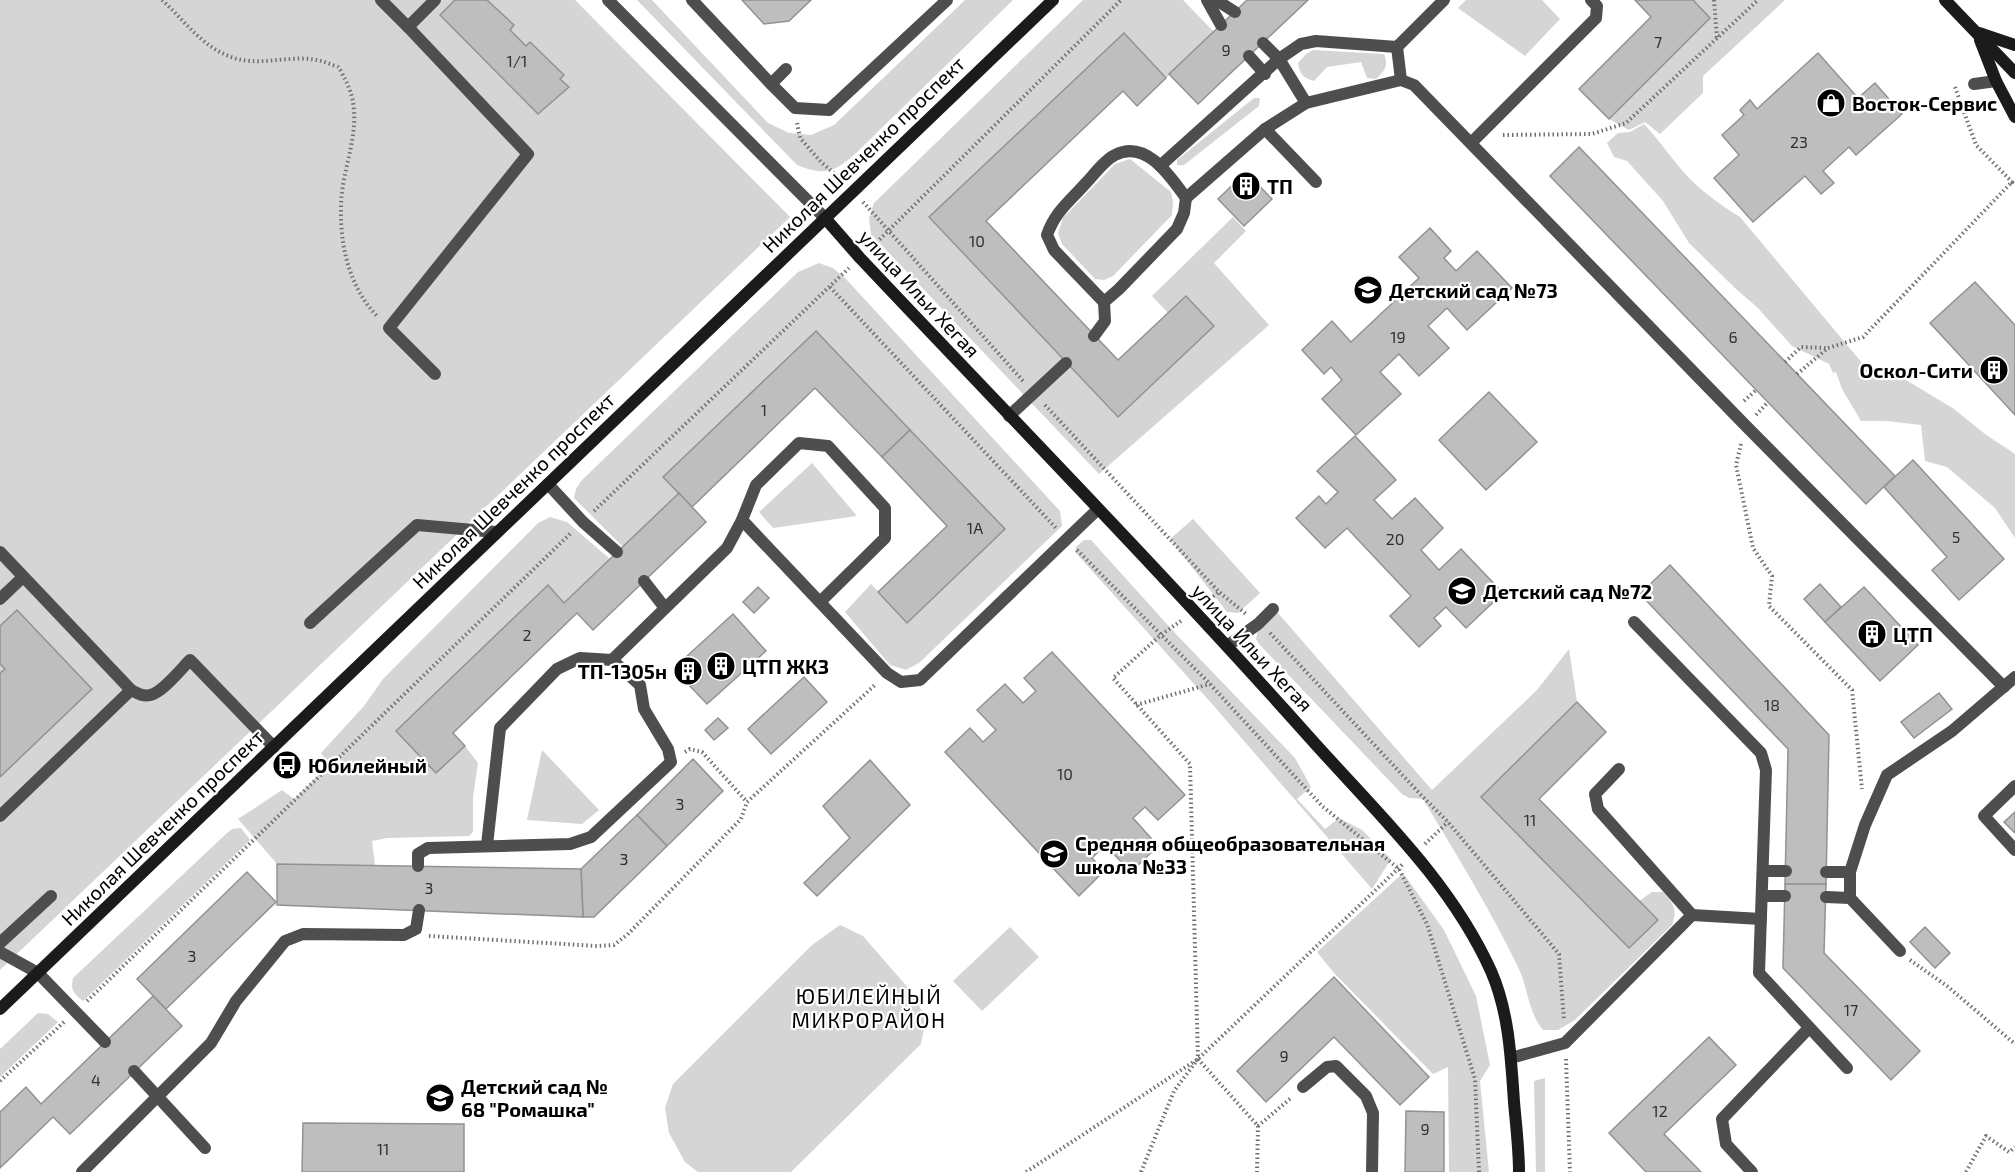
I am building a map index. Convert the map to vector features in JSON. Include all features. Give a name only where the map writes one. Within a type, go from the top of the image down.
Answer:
[{"type":"main road","name":"Николая Шевченко проспект","points":[[0,1009],[1053,0]]},
{"type":"main road","points":[[1945,0],[2015,73]]},
{"type":"main road","points":[[1978,33],[2015,45]]},
{"type":"main road","points":[[1978,33],[1995,81],[2015,117]]},
{"type":"main road","name":"улица Ильи Хегая","points":[[825,218],[860,258],[1227,646],[1415,853],[1449,898],[1491,972],[1504,1014],[1511,1058],[1519,1172]]},
{"type":"lane","points":[[381,0],[528,154],[389,328],[435,374]]},
{"type":"lane","points":[[408,27],[435,0]]},
{"type":"lane","points":[[608,0],[825,218]]},
{"type":"lane","points":[[692,0],[795,108],[829,110],[947,0]]},
{"type":"lane","points":[[1207,0],[1221,26]]},
{"type":"lane","points":[[1216,0],[1235,12]]},
{"type":"lane","points":[[1160,166],[1279,59],[1301,44],[1316,41],[1397,47],[1444,0]]},
{"type":"lane","points":[[1476,138],[1596,18],[1597,6],[1591,0]]},
{"type":"lane","points":[[1263,43],[1279,59],[1306,103]]},
{"type":"lane","points":[[1397,47],[1401,80]]},
{"type":"lane","points":[[1249,56],[1265,74]]},
{"type":"lane","points":[[771,84],[786,69]]},
{"type":"lane","points":[[1104,302],[1177,229],[1184,213],[1186,198],[1265,129],[1306,103],[1401,80],[1414,85],[1476,138],[1746,426],[2004,687]]},
{"type":"lane","points":[[1974,84],[1995,81]]},
{"type":"lane","points":[[1265,129],[1316,182]]},
{"type":"lane","points":[[1094,336],[1105,321],[1104,302],[1054,250],[1047,235],[1052,219],[1113,155],[1131,150],[1147,154],[1186,198]]},
{"type":"lane","points":[[1009,416],[1066,363]]},
{"type":"lane","points":[[612,660],[727,548],[742,520],[756,485],[800,443],[828,446],[885,508],[885,538],[820,601]]},
{"type":"lane","points":[[548,484],[583,522],[617,552]]},
{"type":"lane","points":[[742,520],[887,673],[901,682],[920,680],[1097,510]]},
{"type":"lane","points":[[310,623],[417,525],[496,532]]},
{"type":"lane","points":[[0,552],[131,690],[149,696],[158,692],[190,660],[274,747]]},
{"type":"lane","points":[[0,599],[23,577]]},
{"type":"lane","points":[[644,581],[665,608]]},
{"type":"lane","points":[[1227,646],[1258,624],[1273,609]]},
{"type":"lane","points":[[1634,622],[1761,753],[1766,770],[1759,974],[1847,1068]]},
{"type":"lane","points":[[418,866],[418,854],[428,848],[570,844],[591,837],[671,762],[668,749],[644,709],[640,686],[612,660],[580,658],[557,669],[500,728],[487,845]]},
{"type":"lane","points":[[1900,951],[1850,898],[1850,872],[1865,825],[1887,775],[1952,731],[2015,677]]},
{"type":"lane","points":[[0,816],[131,690]]},
{"type":"lane","points":[[1619,769],[1595,794],[1598,809],[1692,915],[1761,920]]},
{"type":"lane","points":[[2015,786],[1984,816],[2015,850]]},
{"type":"lane","points":[[1763,871],[1786,871]]},
{"type":"lane","points":[[1826,873],[1850,872]]},
{"type":"lane","points":[[0,943],[51,896]]},
{"type":"lane","points":[[1762,896],[1785,896]]},
{"type":"lane","points":[[1826,897],[1850,898]]},
{"type":"lane","points":[[81,1172],[211,1043],[236,1001],[285,941],[303,934],[404,935],[416,929],[418,910]]},
{"type":"lane","points":[[1511,1058],[1565,1043],[1692,915]]},
{"type":"lane","points":[[0,952],[38,973],[105,1042]]},
{"type":"lane","points":[[1752,1172],[1726,1144],[1722,1119],[1809,1028]]},
{"type":"lane","points":[[1303,1088],[1327,1067],[1336,1066],[1366,1096],[1373,1113],[1372,1172]]},
{"type":"lane","points":[[134,1071],[205,1148]]},
{"type":"path","points":[[162,0],[195,36],[232,57],[264,62],[291,58],[317,58],[338,67],[350,90],[356,117],[340,207],[343,245],[354,283],[372,311],[389,328]]},
{"type":"path","points":[[0,1081],[76,1011],[583,522],[888,232],[1121,0]]},
{"type":"path","points":[[1714,0],[1717,38]]},
{"type":"path","points":[[1476,138],[1592,134],[1626,123],[1758,0]]},
{"type":"path","points":[[1785,362],[1801,347],[1828,348],[1863,337],[2014,182],[1976,145],[1955,87]]},
{"type":"path","points":[[830,287],[1066,539],[1210,684],[1322,806],[1399,869],[1427,924],[1475,1079],[1479,1172]]},
{"type":"path","points":[[1797,374],[1828,348]]},
{"type":"path","points":[[1746,426],[1736,465],[1753,548],[1772,576],[1769,606],[1852,690],[1862,790]]},
{"type":"path","points":[[1219,592],[1162,634],[1113,678],[1190,764],[1198,1059],[1258,1125],[1257,1172]]},
{"type":"path","points":[[404,935],[597,946],[614,945],[627,935],[741,819],[747,802],[887,673]]},
{"type":"path","points":[[1136,705],[1210,684]]},
{"type":"path","points":[[671,762],[690,749],[702,752],[747,802]]},
{"type":"path","points":[[1141,1172],[1174,1091],[1198,1059],[1448,822]]},
{"type":"path","points":[[1900,951],[1947,986],[2015,1044]]},
{"type":"path","points":[[1026,1172],[1198,1059]]},
{"type":"path","points":[[1258,1125],[1303,1088]]},
{"type":"path","points":[[1966,1172],[1986,1136],[2009,1152],[2015,1147]]},
{"type":"shaded area","points":[[0,0],[575,0],[790,217],[0,970]]},
{"type":"shaded area","points":[[637,0],[652,0],[768,123],[789,133],[811,135],[834,125],[965,0],[1013,0],[854,155],[833,169],[821,171],[797,165]]},
{"type":"shaded area","points":[[1083,0],[1183,0],[1214,32],[1166,78],[1124,33],[929,218],[1117,417],[1214,326],[1186,296],[1168,313],[1152,296],[1233,217],[1246,231],[1214,263],[1269,325],[1099,474],[871,234],[869,218],[874,203]]},
{"type":"shaded area","points":[[1466,0],[1542,0],[1560,19],[1525,56],[1458,8]]},
{"type":"shaded area","points":[[1693,0],[1785,0],[1703,76],[1703,93],[1660,134],[1645,122],[1629,130],[1609,119],[1710,18]]},
{"type":"shaded area","points":[[1313,50],[1384,54],[1386,65],[1376,79],[1367,78],[1361,62],[1327,67],[1314,81],[1303,75],[1298,63]]},
{"type":"shaded area","points":[[1254,98],[1260,98],[1259,106],[1184,165],[1177,165],[1177,160]]},
{"type":"shaded area","points":[[1644,124],[1689,178],[1713,199],[1740,217],[1863,364],[1880,374],[1906,380],[1954,409],[2015,454],[2015,538],[1995,508],[1947,467],[1925,461],[1921,425],[1861,421],[1842,389],[1836,372],[1833,373],[1829,364],[1792,346],[1757,307],[1689,243],[1663,201],[1627,161],[1614,157],[1607,143],[1618,133],[1630,132]]},
{"type":"shaded area","points":[[1130,159],[1171,192],[1172,215],[1113,276],[1104,280],[1095,279],[1062,244],[1058,233],[1063,218],[1115,164]]},
{"type":"shaded area","points":[[819,263],[833,268],[845,278],[1060,511],[1062,526],[919,663],[906,670],[890,665],[845,612],[871,584],[907,623],[1005,529],[816,331],[664,477],[679,493],[623,547],[574,498],[581,481],[798,272]]},
{"type":"shaded area","points":[[812,463],[857,516],[773,528],[759,512]]},
{"type":"shaded area","points":[[550,517],[567,522],[610,559],[564,603],[548,586],[396,731],[436,773],[465,746],[478,763],[473,797],[473,832],[469,836],[387,838],[372,841],[375,866],[277,864],[238,819],[282,790],[294,799],[329,765],[321,753],[364,706],[383,679],[538,523]]},
{"type":"shaded area","points":[[1193,519],[1260,593],[1238,613],[1227,612],[1170,539]]},
{"type":"shaded area","points":[[1084,540],[1091,540],[1175,633],[1295,758],[1311,787],[1297,799],[1325,829],[1339,818],[1362,830],[1391,859],[1372,889],[1213,705],[1075,552],[1076,547]]},
{"type":"shaded area","points":[[1278,613],[1432,790],[1537,690],[1569,649],[1577,702],[1481,797],[1629,948],[1657,920],[1639,901],[1652,892],[1663,892],[1672,903],[1675,915],[1672,925],[1575,1020],[1558,1030],[1543,1030],[1534,1015],[1521,975],[1507,945],[1423,799],[1409,798],[1402,794],[1259,644],[1256,639],[1258,630]]},
{"type":"shaded area","points":[[542,750],[599,810],[582,824],[527,820]]},
{"type":"shaded area","points":[[241,828],[250,840],[83,1001],[77,996],[72,989],[73,978],[227,833],[232,829]]},
{"type":"shaded area","points":[[1403,873],[1444,930],[1476,996],[1490,1065],[1480,1081],[1489,1172],[1449,1172],[1448,1067],[1433,1074],[1334,973],[1317,952]]},
{"type":"shaded area","points":[[840,925],[863,936],[910,990],[926,1018],[921,1044],[791,1172],[698,1172],[685,1162],[669,1133],[665,1108],[673,1084],[812,945]]},
{"type":"shaded area","points":[[1010,927],[1039,957],[982,1011],[953,981]]},
{"type":"shaded area","points":[[38,1013],[48,1014],[58,1022],[0,1077],[0,1049]]},
{"type":"shaded area","points":[[1545,1078],[1545,1172],[1536,1172],[1534,1081]]},
{"type":"building","points":[[455,0],[487,0],[514,25],[510,30],[526,46],[530,42],[564,75],[560,79],[569,87],[538,114],[440,15]]},
{"type":"building","points":[[742,0],[811,0],[789,21],[764,24]]},
{"type":"building","points":[[1247,0],[1308,0],[1198,104],[1169,74]]},
{"type":"building","points":[[1635,0],[1693,0],[1710,18],[1609,119],[1579,89],[1651,17]]},
{"type":"building","points":[[1124,33],[1166,78],[1137,106],[1123,91],[986,221],[1118,360],[1186,296],[1214,326],[1118,417],[929,217]]},
{"type":"building","points":[[1818,53],[1858,98],[1875,83],[1902,114],[1856,155],[1849,147],[1823,171],[1834,183],[1821,194],[1805,176],[1753,222],[1714,178],[1739,155],[1722,135],[1744,115],[1740,110],[1750,100],[1757,109]]},
{"type":"building","points":[[1579,147],[1895,476],[1866,504],[1550,176]]},
{"type":"building","name":"ТП","points":[[1246,172],[1272,199],[1244,226],[1218,199]]},
{"type":"building","points":[[1430,228],[1451,251],[1444,258],[1456,271],[1477,251],[1512,288],[1467,330],[1447,308],[1428,326],[1449,348],[1419,376],[1399,354],[1380,372],[1401,394],[1356,435],[1322,399],[1342,380],[1331,367],[1324,374],[1302,350],[1332,321],[1351,342],[1419,278],[1399,257]]},
{"type":"building","name":"Оскол-Сити","points":[[1975,282],[2015,325],[2015,415],[1930,323]]},
{"type":"building","points":[[816,331],[910,430],[882,457],[815,388],[692,507],[663,477]]},
{"type":"building","points":[[1489,392],[1537,442],[1486,490],[1439,440]]},
{"type":"building","points":[[910,430],[1005,529],[907,623],[878,592],[947,526],[882,457]]},
{"type":"building","points":[[1355,436],[1396,480],[1374,500],[1392,519],[1415,498],[1443,528],[1421,550],[1439,570],[1461,549],[1503,593],[1466,628],[1446,607],[1434,618],[1441,626],[1419,647],[1390,616],[1411,596],[1347,528],[1325,548],[1296,518],[1319,496],[1326,504],[1338,492],[1317,471]]},
{"type":"building","points":[[1913,460],[2004,559],[1959,600],[1932,570],[1947,557],[1884,487]]},
{"type":"building","points":[[679,493],[706,522],[593,630],[577,613],[453,733],[465,746],[436,773],[396,731],[548,585],[564,603]]},
{"type":"building","points":[[1670,565],[1829,735],[1826,884],[1785,884],[1788,749],[1640,594]]},
{"type":"building","points":[[1820,584],[1841,607],[1825,622],[1804,599]]},
{"type":"building","points":[[758,587],[769,598],[754,613],[743,602]]},
{"type":"building","name":"ЦТП","points":[[1864,587],[1918,645],[1880,681],[1825,622]]},
{"type":"building","points":[[17,610],[92,689],[0,777],[0,673],[5,669],[0,664],[0,626]]},
{"type":"building","name":"ЦТП ЖК3","points":[[733,614],[766,651],[707,704],[690,686],[702,675],[686,657]]},
{"type":"building","points":[[1052,652],[1185,795],[1158,820],[1145,807],[1133,818],[1158,846],[1131,872],[1105,845],[1092,858],[1104,871],[1079,896],[945,752],[970,728],[983,742],[996,730],[977,710],[1005,684],[1023,703],[1036,691],[1024,678]]},
{"type":"building","name":"ТП-1305н","points":[[686,657],[702,675],[690,686],[674,668]]},
{"type":"building","points":[[804,677],[827,702],[771,754],[748,729]]},
{"type":"building","points":[[1939,693],[1952,709],[1914,738],[1901,722]]},
{"type":"building","points":[[1577,702],[1606,732],[1539,799],[1658,920],[1629,948],[1481,797]]},
{"type":"building","points":[[718,718],[728,728],[714,740],[705,730]]},
{"type":"building","points":[[693,759],[723,791],[667,846],[637,815]]},
{"type":"building","points":[[870,760],[910,805],[817,896],[804,883],[850,838],[823,806]]},
{"type":"building","points":[[2015,812],[2015,833],[2004,822]]},
{"type":"building","points":[[637,815],[667,846],[594,917],[583,917],[581,869]]},
{"type":"building","points":[[277,864],[581,869],[583,917],[277,905]]},
{"type":"building","points":[[247,872],[276,902],[166,1009],[137,979]]},
{"type":"building","points":[[1785,884],[1826,884],[1824,953],[1920,1051],[1891,1080],[1783,968]]},
{"type":"building","points":[[1925,927],[1950,953],[1935,968],[1910,942]]},
{"type":"building","points":[[1334,977],[1429,1077],[1400,1105],[1334,1037],[1266,1102],[1237,1071]]},
{"type":"building","points":[[153,996],[182,1026],[70,1134],[53,1117],[0,1168],[0,1112],[26,1087],[41,1104]]},
{"type":"building","points":[[1709,1037],[1736,1065],[1664,1134],[1701,1172],[1646,1172],[1609,1133]]},
{"type":"building","points":[[1406,1111],[1444,1112],[1444,1172],[1405,1172]]},
{"type":"building","points":[[303,1123],[464,1124],[464,1172],[302,1172]]},
{"type":"place","name":"Восток-Сервис","points":[[1831,103]]},
{"type":"place","name":"ТП","points":[[1246,186]]},
{"type":"place","name":"Детский сад №73","points":[[1368,290]]},
{"type":"place","name":"Оскол-Сити","points":[[1994,370]]},
{"type":"place","name":"Детский сад №72","points":[[1462,591]]},
{"type":"place","name":"ЦТП","points":[[1872,634]]},
{"type":"place","name":"ЦТП ЖК3","points":[[721,666]]},
{"type":"place","name":"ТП-1305н","points":[[688,671]]},
{"type":"place","name":"Юбилейный","points":[[287,765]]},
{"type":"place","name":"Средняя общеобразовательная школа №33","points":[[1054,854]]},
{"type":"place","name":"Детский сад № 68 \"Ромашка\"","points":[[440,1098]]},
{"type":"district","name":"ЮБИЛЕЙНЫЙ МИКРОРАЙОН","points":[[869,1007]]}]
